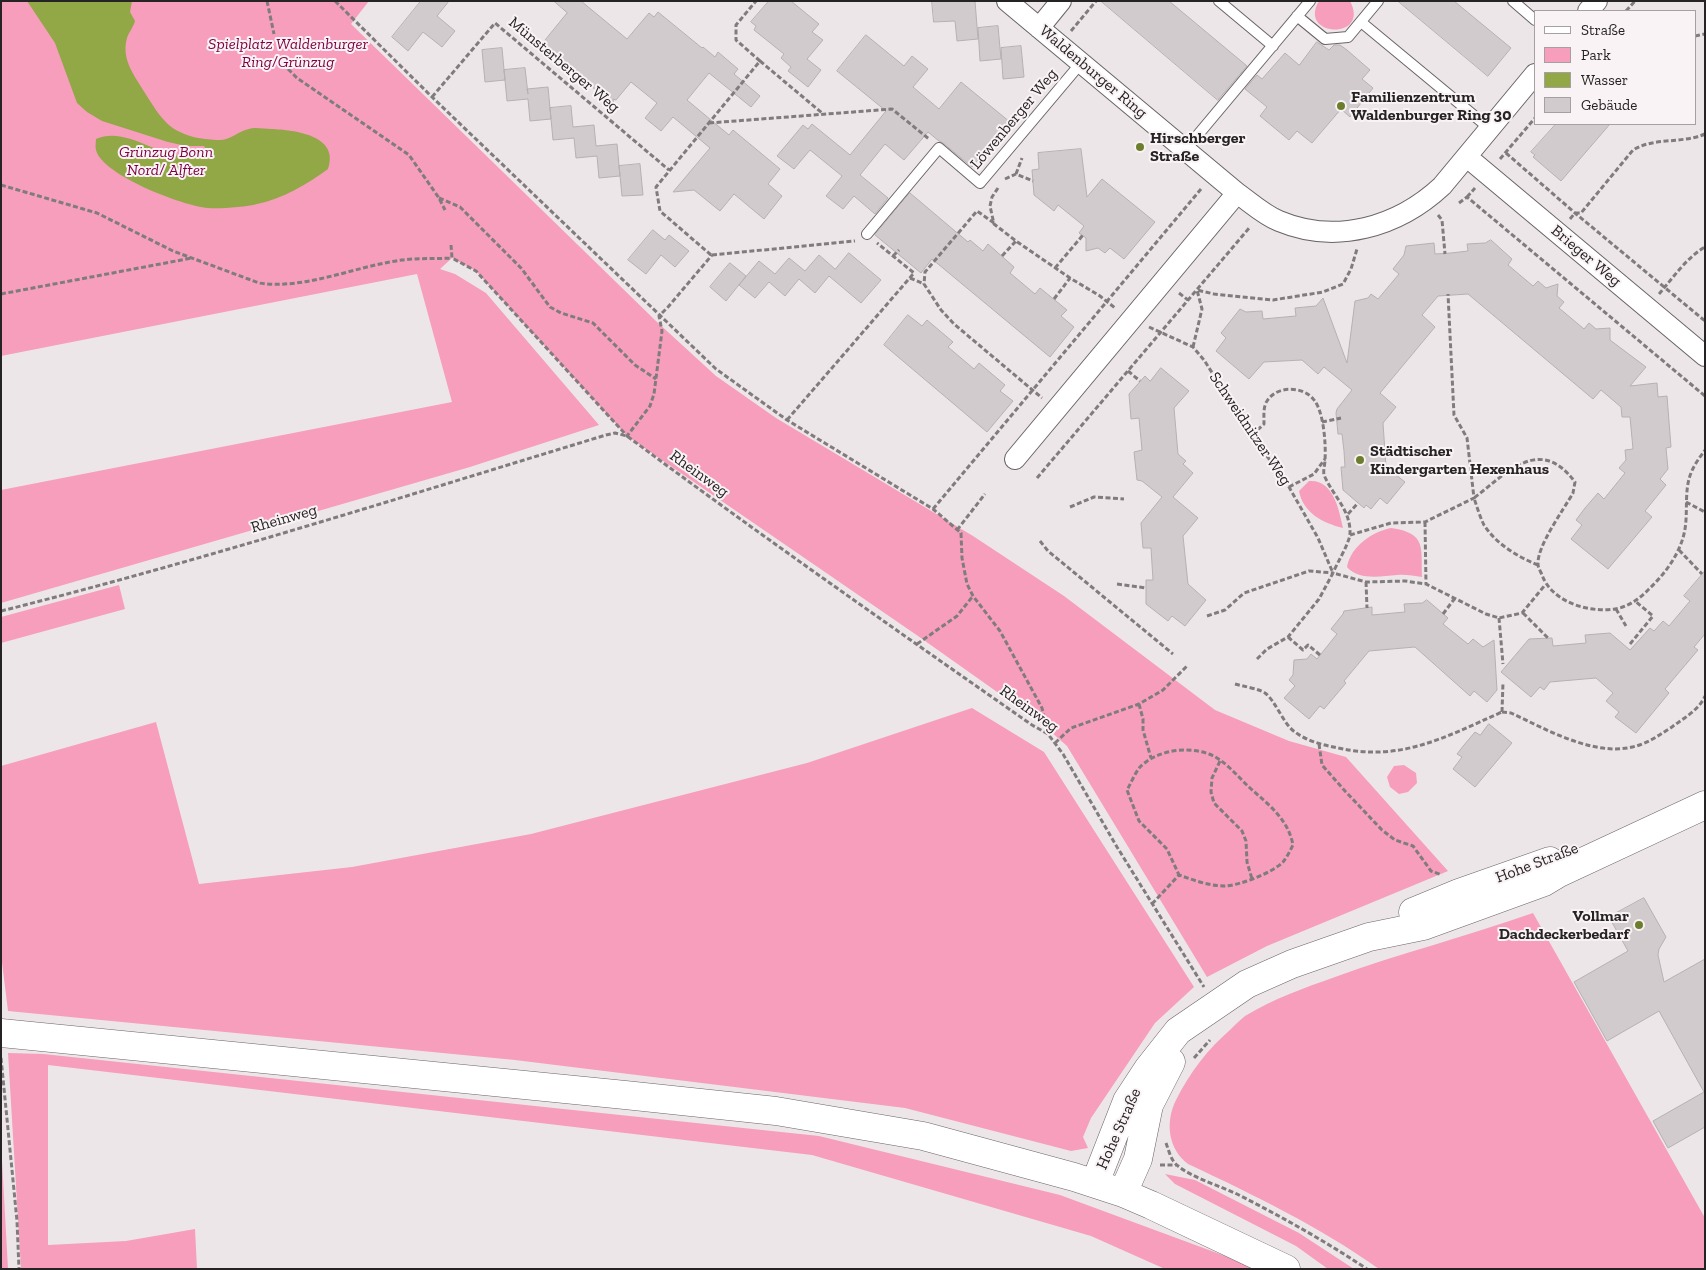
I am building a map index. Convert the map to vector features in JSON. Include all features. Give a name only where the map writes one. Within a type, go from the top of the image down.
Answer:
[{"type":"main road","name":"Hohe Straße","points":[[1094,1183],[1128,1101],[1148,1069],[1178,1031],[1247,984],[1292,964],[1369,937],[1423,926],[1540,874],[1556,859],[1705,786]]},
{"type":"main road","name":"Hohe Straße","points":[[1540,874],[1559,873],[1705,806]]},
{"type":"main road","name":"Hohe Straße","points":[[1123,1194],[1138,1158],[1149,1105],[1179,1050],[1208,1011]]},
{"type":"main road","points":[[1,1033],[776,1111],[923,1136],[1094,1183],[1151,1205],[1286,1269]]},
{"type":"street","name":"Waldenburger Ring","points":[[1007,1],[1237,193],[1277,220],[1303,229],[1331,232],[1358,231],[1385,223],[1427,201],[1467,157],[1534,75]]},
{"type":"street","points":[[1039,28],[1060,1]]},
{"type":"street","name":"Brieger Weg","points":[[1467,157],[1705,356]]},
{"type":"street","points":[[1015,459],[1237,193]]},
{"type":"lane","points":[[1219,1],[1273,46]]},
{"type":"lane","points":[[1186,149],[1310,1]]},
{"type":"lane","points":[[1297,16],[1325,39],[1348,37],[1378,1]]},
{"type":"lane","points":[[1513,1],[1534,19]]},
{"type":"lane","points":[[1361,22],[1489,128]]},
{"type":"lane","name":"Löwenberger Weg","points":[[939,148],[980,183],[1081,63]]},
{"type":"lane","points":[[867,234],[939,148]]},
{"type":"path","points":[[267,1],[274,34]]},
{"type":"path","points":[[335,1],[432,97],[716,369],[787,420],[933,509],[961,533],[964,574],[973,596],[1000,631],[1042,708],[1048,734]]},
{"type":"path","points":[[756,1],[736,25],[736,40],[822,114]]},
{"type":"path","points":[[1060,45],[1096,1]]},
{"type":"path","name":"Münsterberger Weg","points":[[432,97],[495,23],[669,170]]},
{"type":"path","points":[[712,255],[660,211],[656,187],[760,61]]},
{"type":"path","points":[[288,69],[296,78],[409,155],[439,198],[445,210]]},
{"type":"path","points":[[708,123],[892,109],[939,148]]},
{"type":"path","points":[[1558,233],[1575,213],[1582,213],[1633,150],[1640,146],[1697,138],[1705,134]]},
{"type":"path","points":[[1506,153],[1705,321]]},
{"type":"path","points":[[933,509],[1214,173]]},
{"type":"path","points":[[994,224],[990,206],[992,197],[1007,177],[1016,174],[1033,181]]},
{"type":"path","points":[[1,185],[98,212],[173,250],[259,283],[272,285],[316,279],[402,260],[452,258],[476,271],[626,436],[650,406],[656,379],[662,331],[659,316]]},
{"type":"path","points":[[1460,203],[1467,197],[1705,396]]},
{"type":"path","points":[[439,198],[460,207],[521,268],[550,307],[561,313],[592,323],[635,365],[656,379]]},
{"type":"path","points":[[1427,201],[1442,220],[1445,254]]},
{"type":"path","name":"Schweidnitzer Weg","points":[[924,284],[925,272],[977,211],[1016,241],[1132,319],[1193,347],[1204,360],[1252,435],[1289,487],[1318,538],[1333,573]]},
{"type":"path","points":[[1037,478],[1263,211]]},
{"type":"path","points":[[1197,290],[1214,294],[1273,300],[1323,292],[1343,284],[1351,269],[1358,247],[1358,231]]},
{"type":"path","points":[[659,316],[712,255],[861,241],[867,234],[914,274],[787,420]]},
{"type":"path","points":[[1055,268],[1083,235]]},
{"type":"path","points":[[1002,256],[1016,241]]},
{"type":"path","points":[[451,245],[452,258]]},
{"type":"path","points":[[1648,308],[1697,252],[1705,247]]},
{"type":"path","points":[[894,256],[899,250]]},
{"type":"path","points":[[1,294],[194,258]]},
{"type":"path","points":[[910,278],[924,284],[941,310],[954,324],[1056,410]]},
{"type":"path","points":[[1054,299],[1070,278]]},
{"type":"path","points":[[1193,347],[1202,309],[1197,290]]},
{"type":"path","points":[[1448,294],[1454,415],[1467,438],[1474,498],[1484,525],[1503,546],[1520,558],[1538,565]]},
{"type":"path","points":[[1128,371],[1140,382]]},
{"type":"path","points":[[1252,435],[1264,424],[1267,401],[1275,394],[1294,389],[1303,391],[1314,399],[1319,408],[1322,422],[1326,458],[1323,473],[1348,514],[1350,535],[1319,599],[1288,637],[1267,649],[1257,659]]},
{"type":"path","points":[[1322,422],[1341,418]]},
{"type":"path","name":"Rheinweg","points":[[1,611],[333,518],[606,435],[616,433],[626,436],[709,498],[1032,725],[1048,734],[1152,904],[1208,1011]]},
{"type":"path","points":[[1350,535],[1391,522],[1425,522],[1474,498],[1508,472],[1525,462],[1543,458],[1554,463],[1569,474],[1575,482],[1573,493],[1540,552],[1538,565],[1545,585],[1569,603],[1596,610],[1616,609],[1635,601],[1657,581],[1679,550],[1685,529],[1686,501],[1691,473],[1705,450]]},
{"type":"path","points":[[1289,487],[1314,474],[1326,458]]},
{"type":"path","points":[[956,530],[985,494]]},
{"type":"path","points":[[1070,507],[1094,497],[1124,500]]},
{"type":"path","points":[[1686,501],[1705,512]]},
{"type":"path","points":[[1348,514],[1358,503]]},
{"type":"path","points":[[1425,522],[1426,584]]},
{"type":"path","points":[[1040,541],[1048,551],[1173,654]]},
{"type":"path","points":[[1679,550],[1702,574]]},
{"type":"path","points":[[1207,616],[1225,610],[1244,593],[1309,571],[1333,573],[1366,582],[1426,584],[1486,614],[1499,618],[1522,613],[1545,585]]},
{"type":"path","points":[[1366,582],[1367,608]]},
{"type":"path","points":[[1117,584],[1146,588]]},
{"type":"path","points":[[917,644],[957,616],[973,596]]},
{"type":"path","points":[[1443,614],[1455,598]]},
{"type":"path","points":[[1630,644],[1654,616],[1635,601]]},
{"type":"path","points":[[1616,609],[1626,626]]},
{"type":"path","points":[[1522,613],[1549,638]]},
{"type":"path","points":[[1499,618],[1503,664]]},
{"type":"path","points":[[1288,637],[1303,650],[1308,645],[1320,655]]},
{"type":"path","points":[[1055,743],[1071,728],[1139,704],[1163,690],[1187,666]]},
{"type":"path","points":[[1502,712],[1504,682]]},
{"type":"path","points":[[1236,684],[1265,692],[1294,732],[1319,744],[1347,750],[1382,753],[1418,747],[1452,735],[1502,712],[1511,713],[1564,738],[1581,743],[1618,748],[1640,745],[1658,736],[1690,714],[1702,702],[1705,696]]},
{"type":"path","points":[[1139,704],[1143,719],[1143,730],[1151,758]]},
{"type":"path","points":[[1319,744],[1322,765],[1376,823],[1395,840],[1413,846],[1431,871],[1446,876]]},
{"type":"path","points":[[1187,750],[1210,754],[1220,761],[1280,816],[1290,832],[1293,845],[1284,861],[1274,869],[1225,886],[1203,883],[1179,875],[1166,849],[1139,821],[1127,790],[1139,768],[1151,758],[1170,752],[1187,750]]},
{"type":"path","points":[[1220,761],[1212,778],[1211,792],[1214,803],[1242,831],[1246,841],[1247,862],[1252,878]]},
{"type":"path","points":[[1152,904],[1179,875]]},
{"type":"path","points":[[1193,1060],[1208,1011]]},
{"type":"path","points":[[1,1058],[18,1221],[19,1269]]},
{"type":"path","points":[[1164,1136],[1170,1155],[1177,1165],[1186,1171],[1273,1212],[1337,1249],[1367,1269]]},
{"type":"green space","name":"Grünzug Bonn Nord/ Alfter","points":[[1,1],[369,1],[351,24],[656,321],[716,376],[776,418],[973,536],[1064,596],[1215,710],[1289,741],[1346,757],[1448,871],[1267,946],[1207,977],[1067,746],[1041,723],[918,636],[627,436],[476,271],[452,258],[440,269],[455,274],[486,293],[599,425],[470,467],[1,603],[1,490],[452,402],[417,274],[1,356]]},
{"type":"green space","points":[[1319,1],[1350,1],[1354,14],[1351,23],[1344,28],[1334,30],[1325,27],[1318,22],[1315,13]]},
{"type":"green space","points":[[1309,481],[1324,485],[1329,490],[1337,504],[1343,528],[1321,520],[1309,511],[1301,499],[1299,491]]},
{"type":"green space","points":[[1391,528],[1403,530],[1411,534],[1420,544],[1422,577],[1403,575],[1364,576],[1347,567],[1349,559],[1363,541]]},
{"type":"green space","points":[[119,585],[125,609],[1,643],[1,617]]},
{"type":"green space","points":[[972,708],[1044,752],[1194,987],[1155,1023],[1091,1118],[1083,1137],[1088,1148],[1071,1151],[905,1108],[515,1060],[8,1011],[1,954],[1,766],[156,722],[199,884],[352,867],[531,834],[807,763]]},
{"type":"green space","points":[[1404,765],[1416,773],[1417,783],[1408,792],[1399,794],[1390,787],[1387,777],[1394,766]]},
{"type":"green space","points":[[1533,913],[1705,1218],[1705,1269],[1379,1269],[1310,1225],[1188,1164],[1176,1151],[1170,1135],[1170,1117],[1176,1100],[1187,1080],[1207,1053],[1245,1016],[1278,999],[1323,981]]},
{"type":"green space","points":[[8,1053],[43,1054],[819,1136],[1060,1195],[1236,1260],[1252,1269],[1165,1269],[1091,1236],[812,1155],[48,1065],[48,1245],[126,1241],[195,1229],[197,1269],[21,1269]]},
{"type":"green space","points":[[1,1142],[8,1269],[1,1269]]},
{"type":"green space","points":[[1165,1174],[1195,1180],[1299,1233],[1354,1269],[1328,1269],[1296,1246],[1175,1184]]},
{"type":"water","points":[[27,1],[132,1],[130,12],[135,21],[127,38],[127,60],[152,104],[169,125],[189,136],[211,140],[224,140],[254,128],[302,133],[321,142],[327,149],[330,158],[328,169],[312,180],[276,199],[252,205],[225,208],[208,208],[181,202],[127,179],[102,160],[96,150],[96,139],[110,136],[123,137],[178,156],[192,156],[206,152],[206,149],[204,146],[186,146],[168,142],[102,121],[87,112],[77,103],[55,43]]},
{"type":"building","points":[[421,1],[449,1],[437,16],[455,31],[442,47],[423,32],[408,51],[392,37]]},
{"type":"building","points":[[554,1],[581,1],[627,39],[649,13],[654,17],[658,12],[702,48],[715,57],[718,52],[738,69],[734,74],[760,96],[751,107],[709,73],[687,100],[729,135],[733,130],[780,169],[768,184],[782,196],[764,219],[734,194],[720,211],[694,190],[673,192],[710,148],[673,117],[661,131],[645,118],[657,103],[631,82],[616,100],[613,99],[614,105],[541,45],[567,13]]},
{"type":"building","points":[[769,1],[791,1],[819,24],[812,32],[823,40],[807,59],[821,70],[808,87],[788,71],[791,67],[781,58],[784,54],[754,30],[756,26],[751,22]]},
{"type":"building","points":[[932,1],[975,1],[978,39],[957,41],[955,21],[934,22]]},
{"type":"building","points":[[1101,1],[1169,1],[1247,66],[1218,100]]},
{"type":"building","points":[[1398,1],[1454,1],[1511,48],[1488,76]]},
{"type":"building","points":[[998,26],[1001,59],[980,61],[978,28]]},
{"type":"building","points":[[866,35],[904,66],[912,56],[928,69],[913,87],[939,109],[961,82],[1010,122],[972,167],[928,132],[904,160],[885,144],[860,175],[888,198],[875,214],[854,196],[843,209],[826,196],[842,176],[810,150],[794,169],[777,156],[803,125],[808,129],[812,124],[850,155],[886,111],[837,71]]},
{"type":"building","points":[[1317,42],[1329,50],[1334,45],[1340,45],[1347,50],[1370,70],[1362,79],[1373,88],[1350,117],[1341,109],[1312,143],[1297,131],[1289,140],[1260,116],[1267,107],[1245,89],[1257,75],[1262,79],[1285,53],[1299,65]]},
{"type":"building","points":[[1021,46],[1024,77],[1003,79],[1001,48]]},
{"type":"building","points":[[502,48],[505,80],[485,82],[482,50]]},
{"type":"building","points":[[525,68],[527,89],[548,87],[551,119],[530,121],[528,99],[507,101],[504,70]]},
{"type":"building","points":[[571,106],[573,127],[594,125],[596,146],[617,144],[620,176],[599,178],[597,156],[576,158],[574,138],[553,140],[550,108]]},
{"type":"building","points":[[1555,125],[1609,125],[1561,181],[1533,157],[1535,155],[1531,152]]},
{"type":"building","points":[[1081,149],[1087,197],[1102,179],[1155,222],[1124,259],[1110,248],[1105,253],[1098,248],[1086,251],[1086,238],[1079,233],[1084,226],[1058,205],[1054,211],[1034,195],[1032,170],[1039,169],[1038,153]]},
{"type":"building","points":[[640,164],[643,195],[622,196],[619,166]]},
{"type":"building","points":[[910,193],[968,242],[970,240],[983,251],[988,244],[1014,267],[1010,273],[1035,294],[1040,288],[1067,310],[1061,316],[1074,327],[1050,357],[932,259],[921,273],[875,235]]},
{"type":"building","points":[[653,230],[665,240],[669,235],[689,251],[675,267],[661,255],[646,274],[628,260]]},
{"type":"building","points":[[1491,240],[1512,259],[1508,265],[1533,286],[1538,281],[1546,288],[1558,284],[1557,296],[1564,302],[1559,308],[1584,329],[1589,323],[1596,329],[1610,328],[1610,340],[1646,367],[1630,386],[1657,383],[1658,397],[1667,396],[1671,447],[1666,448],[1668,469],[1660,479],[1666,485],[1645,511],[1652,517],[1608,569],[1571,539],[1582,525],[1576,520],[1585,508],[1598,493],[1604,499],[1625,473],[1619,468],[1626,460],[1625,450],[1633,449],[1630,417],[1622,417],[1621,407],[1601,390],[1593,399],[1468,294],[1438,296],[1422,315],[1435,327],[1380,393],[1396,407],[1383,423],[1386,467],[1405,482],[1387,504],[1380,498],[1371,509],[1366,505],[1364,508],[1343,490],[1341,467],[1345,467],[1344,451],[1342,434],[1338,434],[1336,413],[1352,390],[1324,367],[1318,374],[1302,360],[1264,362],[1249,379],[1216,351],[1226,338],[1221,333],[1240,309],[1246,312],[1262,311],[1263,319],[1296,316],[1295,308],[1316,306],[1323,298],[1347,363],[1355,301],[1368,298],[1371,294],[1378,299],[1399,274],[1393,269],[1404,255],[1406,246],[1434,243],[1435,254],[1451,253],[1468,251],[1467,244],[1485,243]]},
{"type":"building","points":[[849,253],[881,280],[861,303],[829,276],[815,293],[799,279],[785,296],[769,282],[755,298],[739,285],[759,261],[775,274],[789,258],[805,271],[819,255],[835,269]]},
{"type":"building","points":[[730,263],[746,276],[726,301],[710,287]]},
{"type":"building","points":[[908,315],[922,326],[927,320],[953,342],[948,347],[974,369],[979,363],[1005,385],[1000,391],[1013,401],[987,432],[884,345]]},
{"type":"building","points":[[1161,368],[1189,391],[1174,408],[1178,454],[1186,461],[1183,464],[1193,473],[1173,497],[1198,518],[1183,536],[1188,584],[1206,600],[1185,626],[1172,616],[1168,621],[1146,604],[1146,580],[1153,580],[1151,548],[1143,548],[1141,523],[1162,497],[1142,481],[1137,480],[1134,452],[1142,450],[1139,418],[1131,419],[1129,394],[1145,376],[1150,381]]},
{"type":"building","points":[[1705,571],[1705,634],[1694,647],[1698,650],[1665,689],[1669,693],[1636,733],[1615,717],[1619,712],[1606,701],[1613,693],[1596,678],[1550,682],[1544,690],[1540,687],[1531,697],[1501,672],[1529,639],[1552,638],[1553,646],[1586,643],[1585,635],[1610,633],[1630,650],[1650,628],[1654,631],[1663,621],[1669,626],[1690,601],[1684,596]]},
{"type":"building","points":[[1427,600],[1448,618],[1443,624],[1468,644],[1473,639],[1483,647],[1494,640],[1497,690],[1487,702],[1474,691],[1470,696],[1415,647],[1369,651],[1324,709],[1320,706],[1309,719],[1284,698],[1295,686],[1289,680],[1293,675],[1294,660],[1307,659],[1311,654],[1317,659],[1337,634],[1331,629],[1344,611],[1372,607],[1372,615],[1405,612],[1404,604],[1422,603]]},
{"type":"building","points":[[1489,724],[1512,743],[1475,787],[1453,769],[1462,757],[1457,754],[1464,745],[1475,732],[1480,735]]},
{"type":"building","points":[[1644,898],[1666,937],[1659,949],[1658,955],[1664,982],[1705,959],[1705,1127],[1668,1148],[1653,1121],[1704,1092],[1659,1011],[1607,1041],[1574,982],[1628,951],[1609,917]]},
{"type":"place","name":"Familienzentrum Waldenburger Ring 30","points":[[1341,106]]},
{"type":"place","name":"Hirschberger Straße","points":[[1140,147]]},
{"type":"place","name":"Städtischer Kindergarten Hexenhaus","points":[[1360,460]]},
{"type":"place","name":"Vollmar Dachdeckerbedarf","points":[[1639,925]]},
{"type":"park label","name":"Spielplatz Waldenburger Ring/Grünzug","points":[[288,53]]}]
